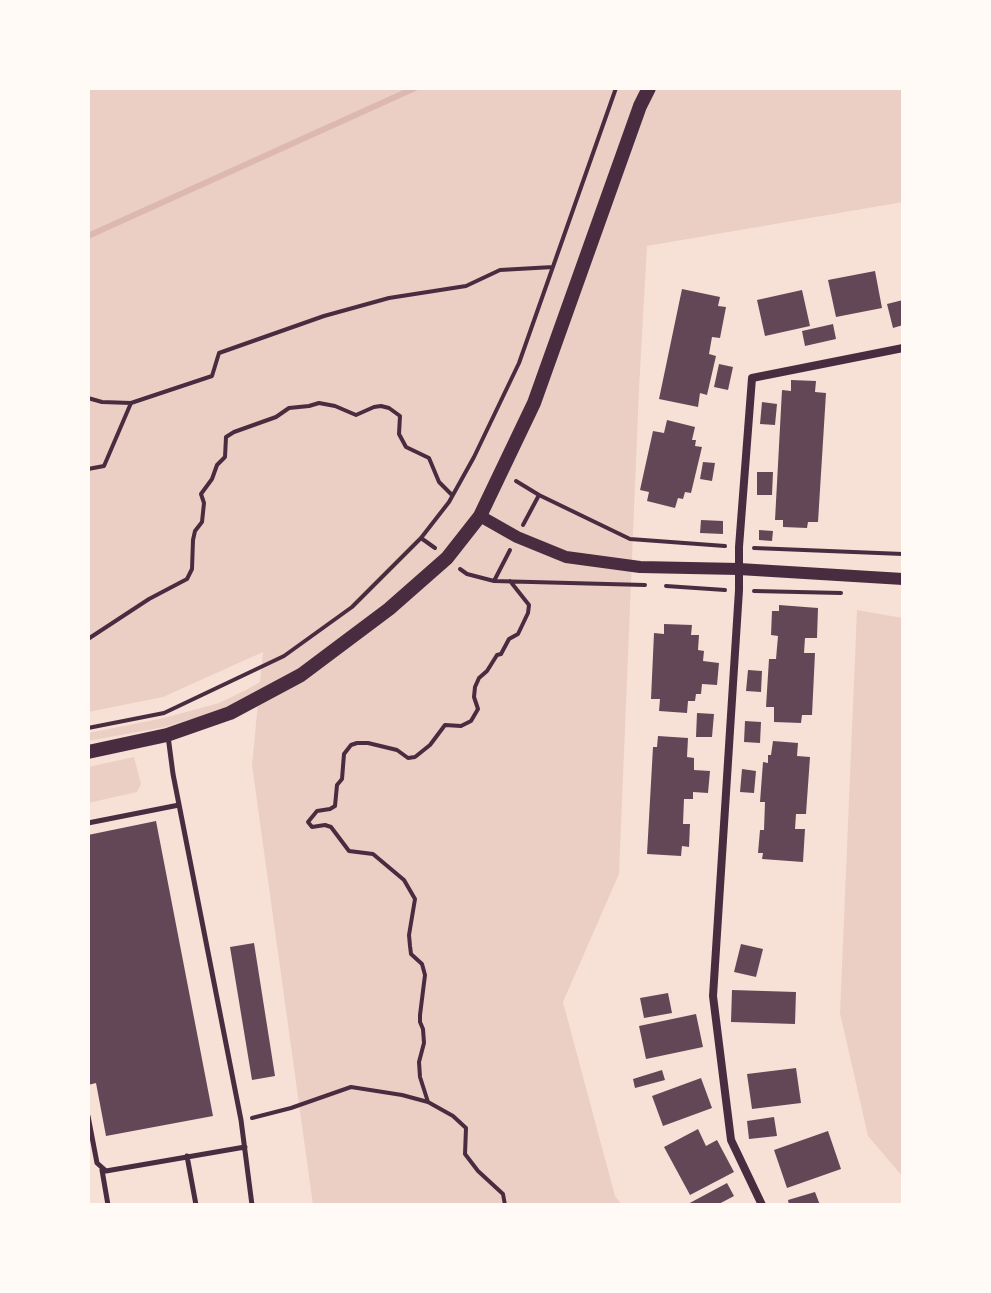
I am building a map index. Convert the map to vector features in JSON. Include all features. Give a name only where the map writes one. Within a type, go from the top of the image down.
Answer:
[{"type":"main road","points":[[88,752],[167,735],[230,713],[301,675],[389,609],[447,558],[480,516],[534,403],[649,88]]},
{"type":"street","points":[[762,1205],[731,1140],[713,996],[752,378],[903,348]]},
{"type":"street","points":[[480,516],[517,537],[566,557],[640,567],[739,569],[903,579]]},
{"type":"lane","points":[[167,735],[241,1120],[252,1205]]},
{"type":"lane","points":[[88,823],[179,805]]},
{"type":"lane","points":[[88,1116],[108,1205]]},
{"type":"lane","points":[[101,1169],[106,1171],[245,1147]]},
{"type":"lane","points":[[187,1156],[196,1205]]},
{"type":"path","points":[[88,728],[164,713],[284,656],[352,607],[421,538],[474,457],[519,363],[616,88]]},
{"type":"path","points":[[88,398],[131,403],[212,376],[219,353],[324,316],[389,298],[466,286],[500,270],[553,267]]},
{"type":"path","points":[[88,469],[104,466],[131,403]]},
{"type":"path","points":[[88,639],[149,599],[187,579],[192,569],[195,531],[202,522],[204,503],[201,494],[225,457],[226,437],[276,417],[289,408],[319,403],[356,415],[374,407],[389,408],[400,416],[399,434],[406,447],[429,458],[439,482],[452,495]]},
{"type":"path","points":[[502,472],[539,495],[630,539],[903,554]]},
{"type":"path","points":[[428,1102],[419,1062],[424,1043],[420,1015],[425,975],[422,964],[411,954],[409,935],[415,899],[404,880],[373,854],[349,851],[331,827],[312,827],[308,822],[317,811],[335,806],[344,754],[351,745],[368,743],[397,750],[408,758],[415,757],[430,745],[445,725],[461,726],[471,721],[478,709],[474,697],[479,678],[501,654],[509,639],[518,634],[528,613],[529,605],[510,581],[649,585]]},
{"type":"path","points":[[664,585],[847,594]]},
{"type":"path","points":[[241,1120],[291,1108],[351,1087],[428,1102],[453,1116],[466,1128],[465,1154],[503,1194],[505,1205]]},
{"type":"shaded area","points":[[88,88],[903,88],[903,202],[647,246],[619,874],[563,1002],[615,1196],[622,1205],[313,1205],[252,765],[259,693],[219,711],[165,727],[88,741],[88,733],[164,718],[219,703],[246,690],[260,682],[263,652],[163,697],[88,712]]},
{"type":"shaded area","points":[[857,610],[903,618],[903,1177],[868,1136],[840,1013]]},
{"type":"shaded area","points":[[134,757],[141,784],[137,792],[88,803],[88,767]]},
{"type":"building","points":[[875,271],[882,308],[836,317],[828,280]]},
{"type":"building","points":[[682,289],[720,297],[718,306],[726,307],[720,338],[712,337],[709,354],[716,356],[707,395],[700,393],[698,407],[659,399]]},
{"type":"building","points":[[802,290],[810,326],[765,336],[757,300]]},
{"type":"building","points":[[903,300],[903,325],[893,328],[887,304]]},
{"type":"building","points":[[833,324],[836,339],[805,346],[802,331]]},
{"type":"building","points":[[719,364],[733,367],[728,390],[714,387]]},
{"type":"building","points":[[791,380],[816,381],[815,392],[826,393],[818,522],[808,522],[807,528],[783,527],[783,520],[775,520],[782,390],[791,391]]},
{"type":"building","points":[[762,402],[777,404],[775,425],[760,424]]},
{"type":"building","points":[[667,420],[695,427],[692,440],[696,440],[695,446],[702,447],[691,493],[685,492],[683,499],[678,498],[675,508],[647,501],[649,492],[640,490],[653,431],[664,433]]},
{"type":"building","points":[[703,462],[715,463],[712,481],[700,479]]},
{"type":"building","points":[[757,472],[773,472],[772,495],[757,495]]},
{"type":"building","points":[[701,520],[723,521],[723,534],[700,533]]},
{"type":"building","points":[[759,530],[773,531],[772,541],[759,540]]},
{"type":"building","points":[[779,605],[818,608],[817,638],[805,638],[804,653],[815,653],[812,715],[802,715],[801,723],[774,722],[774,707],[766,707],[769,659],[776,659],[778,636],[771,635],[772,611],[779,611]]},
{"type":"building","points":[[664,624],[692,625],[691,635],[699,635],[698,650],[704,651],[703,661],[719,663],[717,685],[702,684],[701,694],[696,694],[695,701],[688,701],[687,713],[659,711],[660,699],[651,699],[654,633],[664,634]]},
{"type":"building","points":[[748,670],[762,671],[761,692],[746,691]]},
{"type":"building","points":[[697,713],[714,714],[712,737],[696,737]]},
{"type":"building","points":[[745,721],[761,722],[760,743],[744,742]]},
{"type":"building","points":[[658,736],[688,738],[687,757],[694,758],[694,770],[710,771],[708,793],[693,792],[693,799],[684,799],[683,824],[690,824],[689,847],[682,846],[681,856],[647,854],[653,747],[657,747]]},
{"type":"building","points":[[773,741],[798,743],[797,756],[810,757],[806,814],[796,814],[795,829],[805,829],[803,862],[762,859],[763,853],[758,853],[760,830],[764,830],[765,802],[760,802],[763,762],[768,763]]},
{"type":"building","points":[[742,769],[756,771],[754,793],[740,792]]},
{"type":"building","points":[[156,821],[213,1116],[106,1136],[96,1083],[88,1085],[88,835]]},
{"type":"building","points":[[254,943],[275,1076],[252,1080],[230,947]]},
{"type":"building","points":[[741,944],[763,949],[756,977],[734,972]]},
{"type":"building","points":[[732,990],[796,992],[795,1024],[731,1022]]},
{"type":"building","points":[[668,993],[672,1013],[644,1018],[640,998]]},
{"type":"building","points":[[696,1014],[703,1047],[646,1059],[639,1026]]},
{"type":"building","points":[[796,1068],[801,1103],[752,1109],[747,1074]]},
{"type":"building","points":[[662,1070],[665,1080],[635,1088],[633,1079]]},
{"type":"building","points":[[701,1078],[712,1108],[663,1126],[652,1096]]},
{"type":"building","points":[[774,1117],[777,1136],[749,1139],[747,1121]]},
{"type":"building","points":[[698,1129],[706,1146],[717,1140],[734,1172],[690,1195],[664,1147]]},
{"type":"building","points":[[828,1131],[841,1169],[787,1188],[774,1150]]},
{"type":"building","points":[[727,1183],[734,1196],[717,1205],[686,1205]]},
{"type":"building","points":[[815,1192],[820,1205],[789,1205],[788,1200]]},
{"type":"waterway","points":[[88,236],[415,88]]}]
